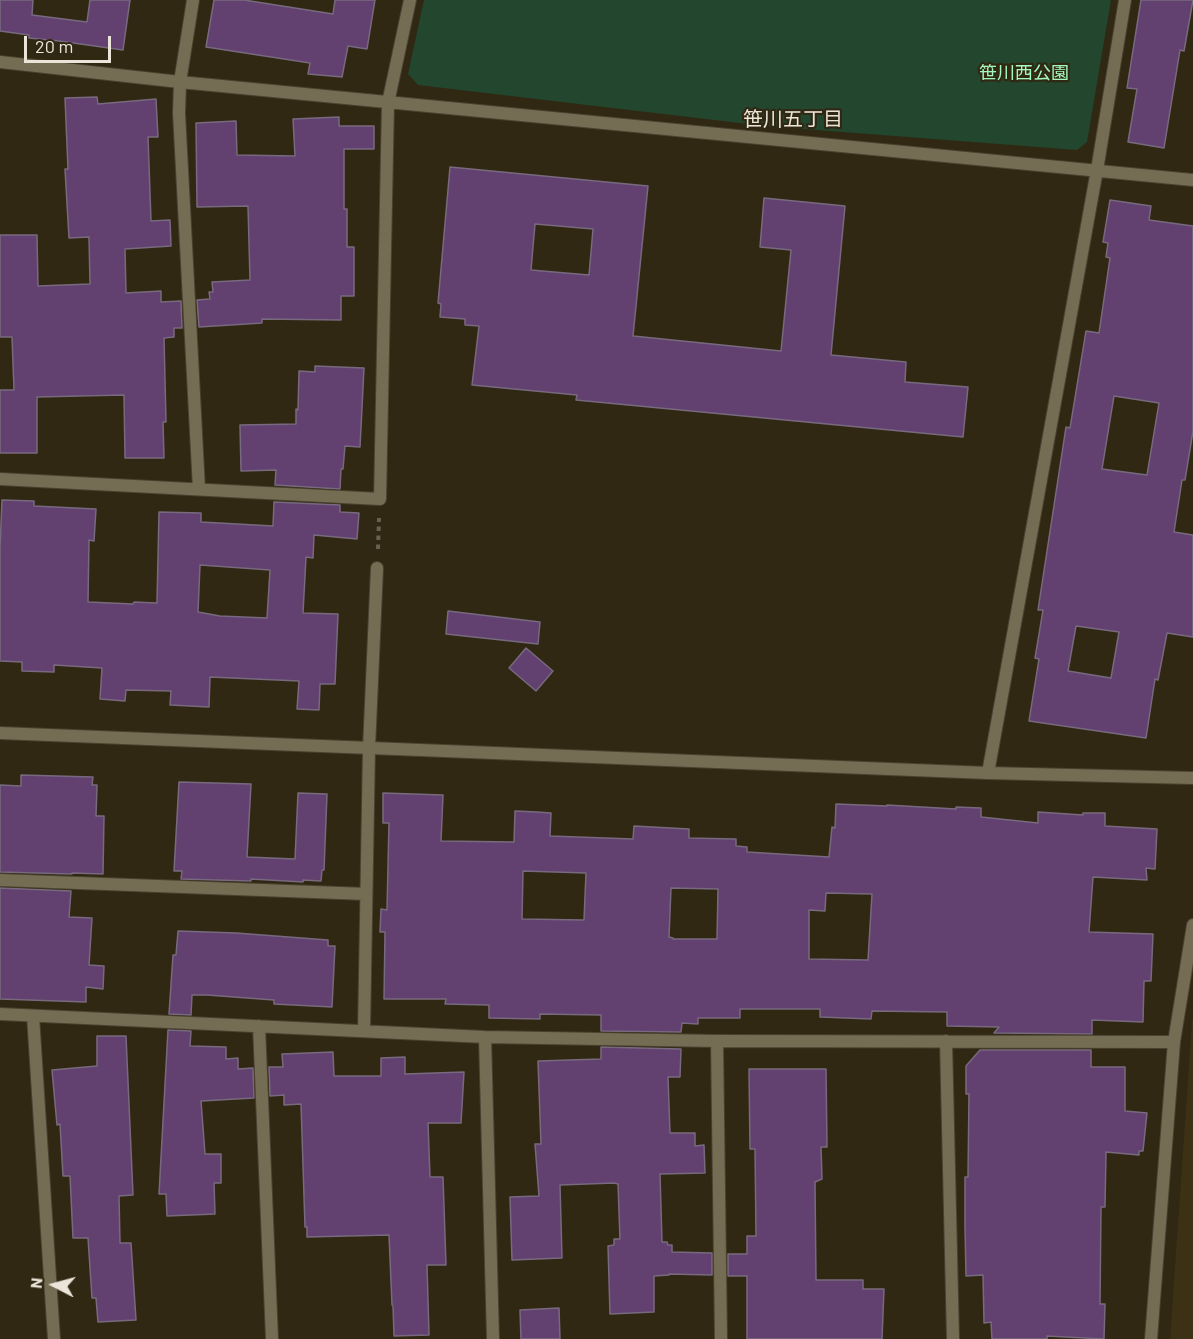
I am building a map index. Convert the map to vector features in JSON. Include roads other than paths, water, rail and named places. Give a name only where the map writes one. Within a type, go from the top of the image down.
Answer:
[{"type":"street","points":[[193,0],[180,82],[178,113],[200,489]]},
{"type":"street","points":[[0,479],[380,499],[388,103],[410,0]]},
{"type":"street","points":[[988,773],[1097,170],[1125,0]]},
{"type":"street","points":[[0,62],[388,103],[1193,180]]},
{"type":"street","points":[[364,1031],[369,748],[377,568]]},
{"type":"street","points":[[0,733],[988,773],[1193,778]]},
{"type":"street","points":[[0,880],[366,894]]},
{"type":"street","points":[[1151,1339],[1174,1042],[1193,925]]},
{"type":"street","points":[[0,1014],[485,1037],[717,1041],[1174,1042]]},
{"type":"street","points":[[33,1016],[54,1339]]},
{"type":"street","points":[[259,1026],[272,1339]]},
{"type":"street","points":[[485,1037],[493,1339]]},
{"type":"street","points":[[717,1041],[722,1339]]},
{"type":"street","points":[[946,1041],[953,1339]]},
{"type":"district","name":"笹川五丁目","points":[[793,119]]},
{"type":"park label","name":"笹川西公園","points":[[1024,73]]}]
